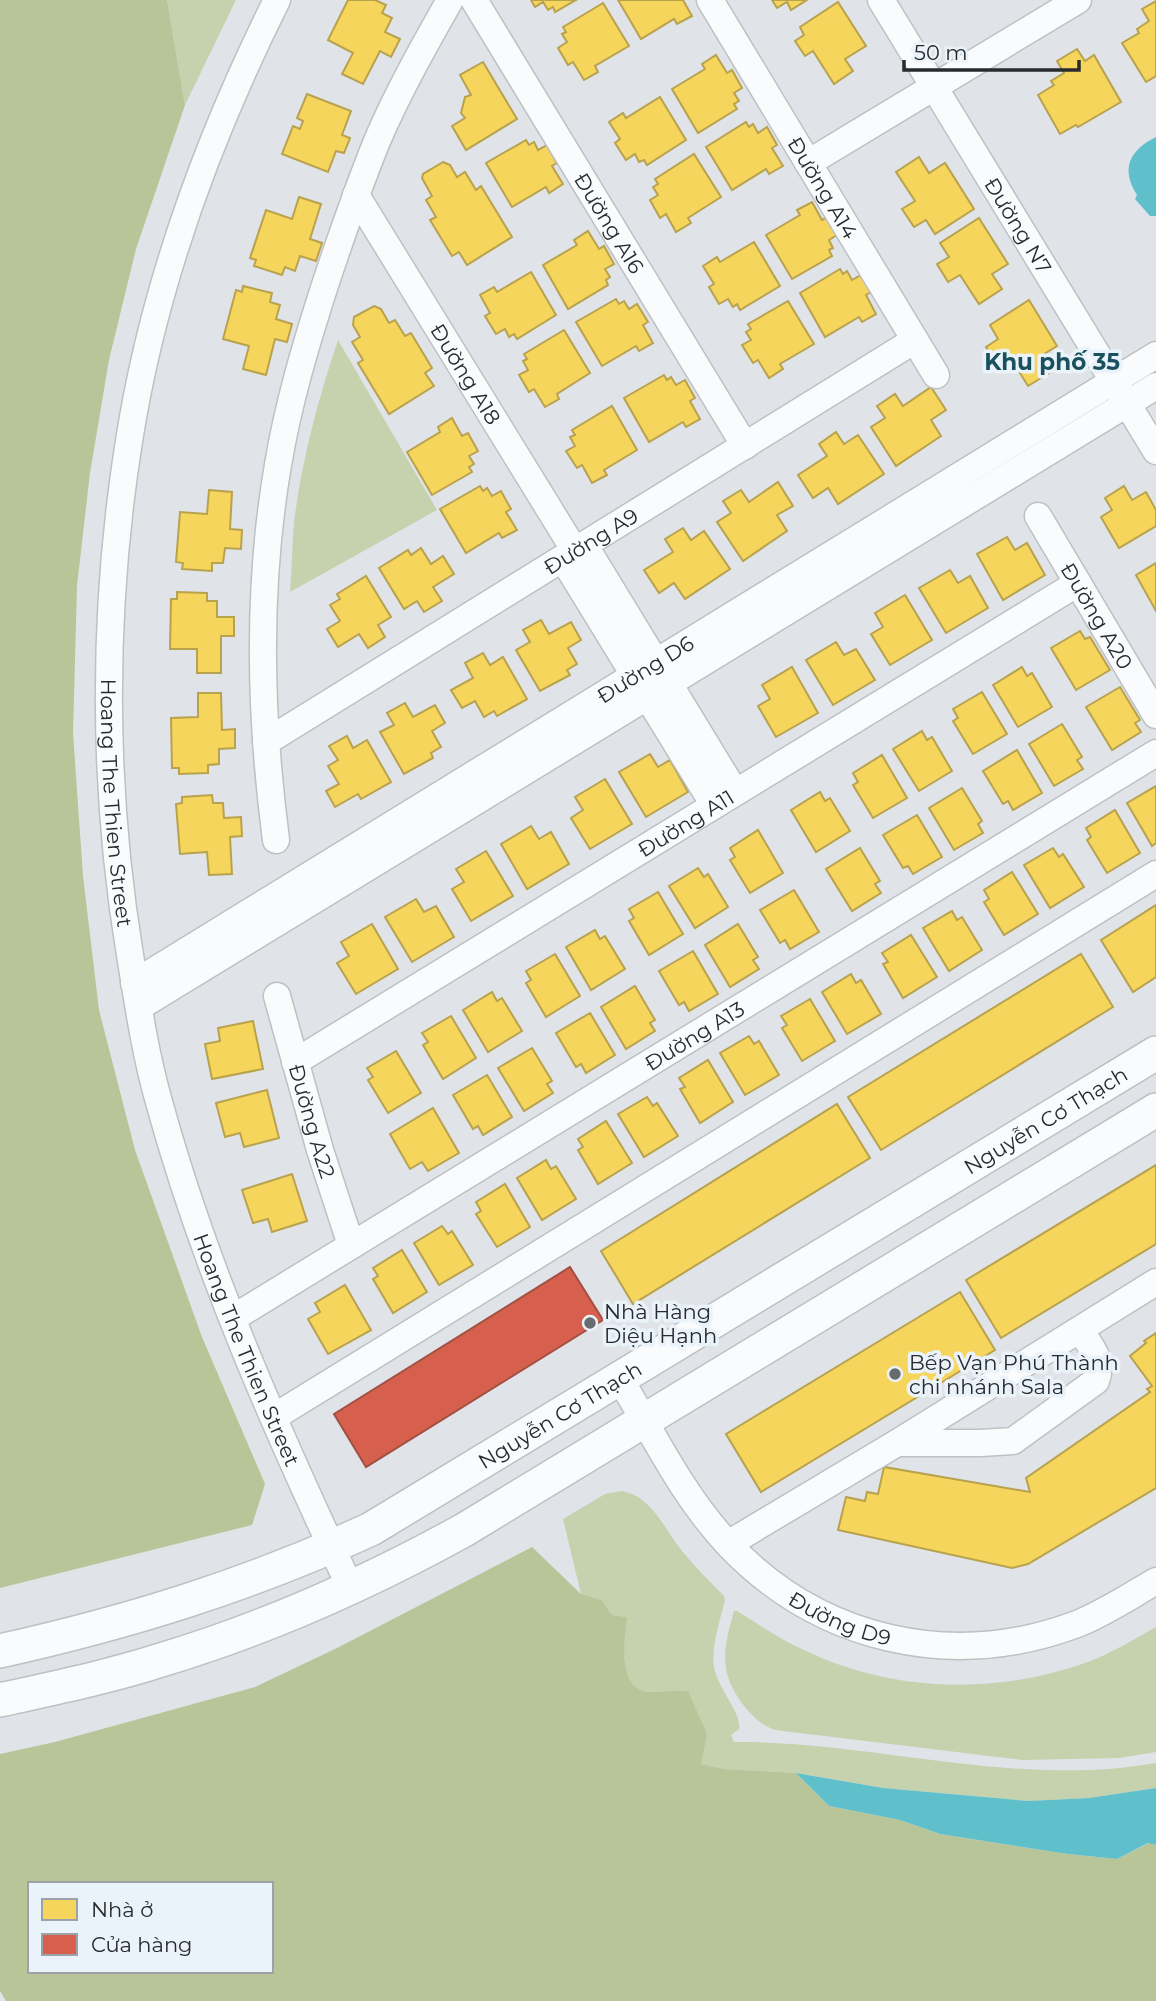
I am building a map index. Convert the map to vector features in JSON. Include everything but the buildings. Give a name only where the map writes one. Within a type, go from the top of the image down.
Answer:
[{"type":"main road","name":"Nguyễn Cơ Thạch","points":[[0,1651],[158,1612],[206,1596],[371,1529],[1156,1053]]},
{"type":"main road","points":[[0,1700],[159,1661],[221,1641],[351,1589],[464,1530],[1156,1110]]},
{"type":"street","name":"Hoang The Thien Street","points":[[277,0],[222,117],[166,280],[144,366],[129,438],[116,545],[110,696],[110,782],[116,853],[136,995],[145,1046],[178,1169],[233,1318],[351,1589]]},
{"type":"street","points":[[276,839],[266,742],[264,675],[270,524],[277,466],[310,332],[356,195],[407,77],[450,0]]},
{"type":"street","name":"Đường A16","points":[[474,0],[745,446]]},
{"type":"street","name":"Đường A14","points":[[710,0],[936,375]]},
{"type":"street","name":"Đường N7","points":[[881,0],[1156,451]]},
{"type":"street","points":[[808,163],[934,86],[1060,4]]},
{"type":"street","name":"Đường A18","points":[[356,195],[725,799]]},
{"type":"street","name":"Đường A9","points":[[266,742],[915,340]]},
{"type":"street","name":"Đường D6","points":[[652,679],[1156,355]]},
{"type":"street","name":"Đường D6","points":[[136,995],[652,679],[1156,386]]},
{"type":"street","name":"Đường A20","points":[[1038,516],[1156,715]]},
{"type":"street","name":"Đường A11","points":[[295,1062],[1078,583]]},
{"type":"street","name":"Đường A13","points":[[233,1318],[1156,753]]},
{"type":"street","points":[[274,1417],[1156,874]]},
{"type":"street","name":"Đường A22","points":[[277,996],[320,1150],[351,1245]]},
{"type":"street","points":[[728,1544],[1156,1282]]},
{"type":"street","points":[[897,1443],[1013,1441],[1096,1381],[1099,1373],[1098,1358],[1080,1330]]},
{"type":"street","name":"Đường D9","points":[[620,1379],[680,1480],[728,1544],[766,1579],[812,1610],[851,1627],[884,1638],[929,1646],[970,1647],[1010,1642],[1078,1623],[1156,1581]]},
{"type":"green space","points":[[0,0],[167,0],[185,105],[136,249],[109,360],[90,473],[77,586],[73,733],[83,876],[99,1010],[135,1150],[202,1337],[265,1484],[252,1525],[0,1588]]},
{"type":"green space","points":[[167,0],[236,0],[185,105]]},
{"type":"green space","points":[[338,340],[437,510],[290,592],[294,522],[301,476],[317,407]]},
{"type":"green space","points":[[622,1491],[633,1494],[650,1507],[682,1551],[724,1596],[713,1659],[716,1675],[737,1715],[739,1729],[731,1735],[734,1742],[840,1748],[945,1762],[1050,1770],[1103,1769],[1156,1763],[1156,1788],[1089,1798],[1028,1801],[883,1788],[796,1773],[725,1769],[700,1764],[688,1691],[648,1692],[635,1687],[626,1670],[624,1659],[626,1617],[612,1615],[602,1600],[581,1594],[563,1519],[605,1494]]},
{"type":"green space","points":[[532,1547],[581,1594],[602,1600],[612,1615],[627,1617],[626,1670],[635,1687],[647,1692],[688,1691],[707,1734],[701,1764],[725,1769],[796,1773],[829,1806],[900,1820],[940,1834],[1117,1859],[1149,1843],[1156,1845],[1156,2001],[6,2001],[0,1991],[0,1754],[55,1742],[255,1687],[337,1648]]},
{"type":"green space","points":[[734,1611],[797,1647],[839,1665],[873,1675],[944,1684],[980,1684],[1051,1673],[1085,1663],[1156,1627],[1156,1752],[1119,1758],[1022,1760],[769,1728],[748,1711],[729,1679],[725,1658]]},
{"type":"water","points":[[1156,137],[1156,216],[1150,216],[1135,199],[1137,195],[1129,176],[1129,168],[1134,154]]},
{"type":"water","points":[[796,1773],[883,1788],[1028,1801],[1089,1798],[1156,1788],[1156,1845],[1148,1843],[1117,1859],[940,1834],[900,1820],[829,1806]]},
{"type":"place","name":"Nhà Hàng Diệu Hạnh","points":[[590,1323]]},
{"type":"place","name":"Bếp Vạn Phú Thành chi nhánh Sala","points":[[895,1374]]},
{"type":"district","name":"Khu phố 35","points":[[1052,362]]}]
